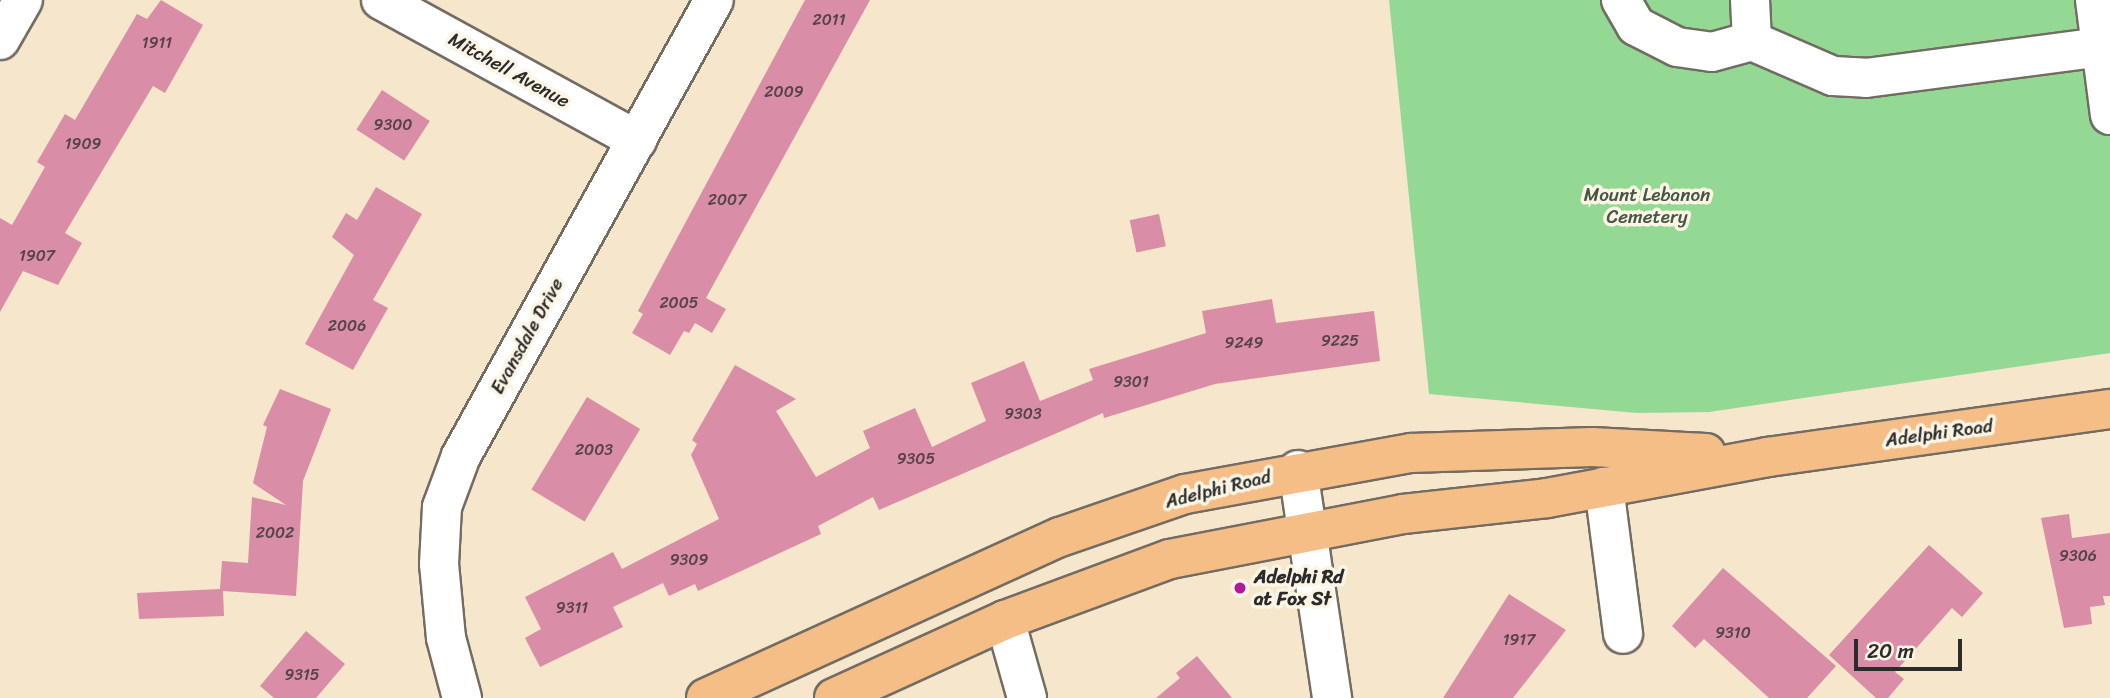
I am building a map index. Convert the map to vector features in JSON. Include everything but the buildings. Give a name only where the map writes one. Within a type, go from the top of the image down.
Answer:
[{"type":"main road","name":"Adelphi Road","points":[[834,698],[1005,620],[1170,559],[1308,532],[1604,488],[1768,457],[2110,409]]},
{"type":"main road","name":"Adelphi Road","points":[[706,698],[1060,537],[1185,494],[1298,470],[1411,453],[1592,447],[1768,457]]},
{"type":"street","points":[[0,40],[23,0]]},
{"type":"street","name":"Mitchell Avenue","points":[[381,0],[637,141]]},
{"type":"street","name":"Evansdale Drive","points":[[462,698],[446,638],[442,507],[461,456],[714,0]]},
{"type":"street","points":[[1620,0],[1636,26],[1677,47],[1712,52],[1752,41],[1793,64],[1866,78],[2106,47]]},
{"type":"street","points":[[1750,0],[1752,41]]},
{"type":"street","points":[[2095,0],[2106,47],[2110,115]]},
{"type":"street","points":[[1298,470],[1332,698]]},
{"type":"street","points":[[1604,488],[1623,634]]},
{"type":"street","points":[[1005,620],[1027,698]]},
{"type":"green space","name":"Mount Lebanon Cemetery","points":[[1389,0],[2110,0],[2110,353],[1709,412],[1637,413],[1429,394]]},
{"type":"place","name":"Adelphi Rd at Fox St","points":[[1240,588]]}]
